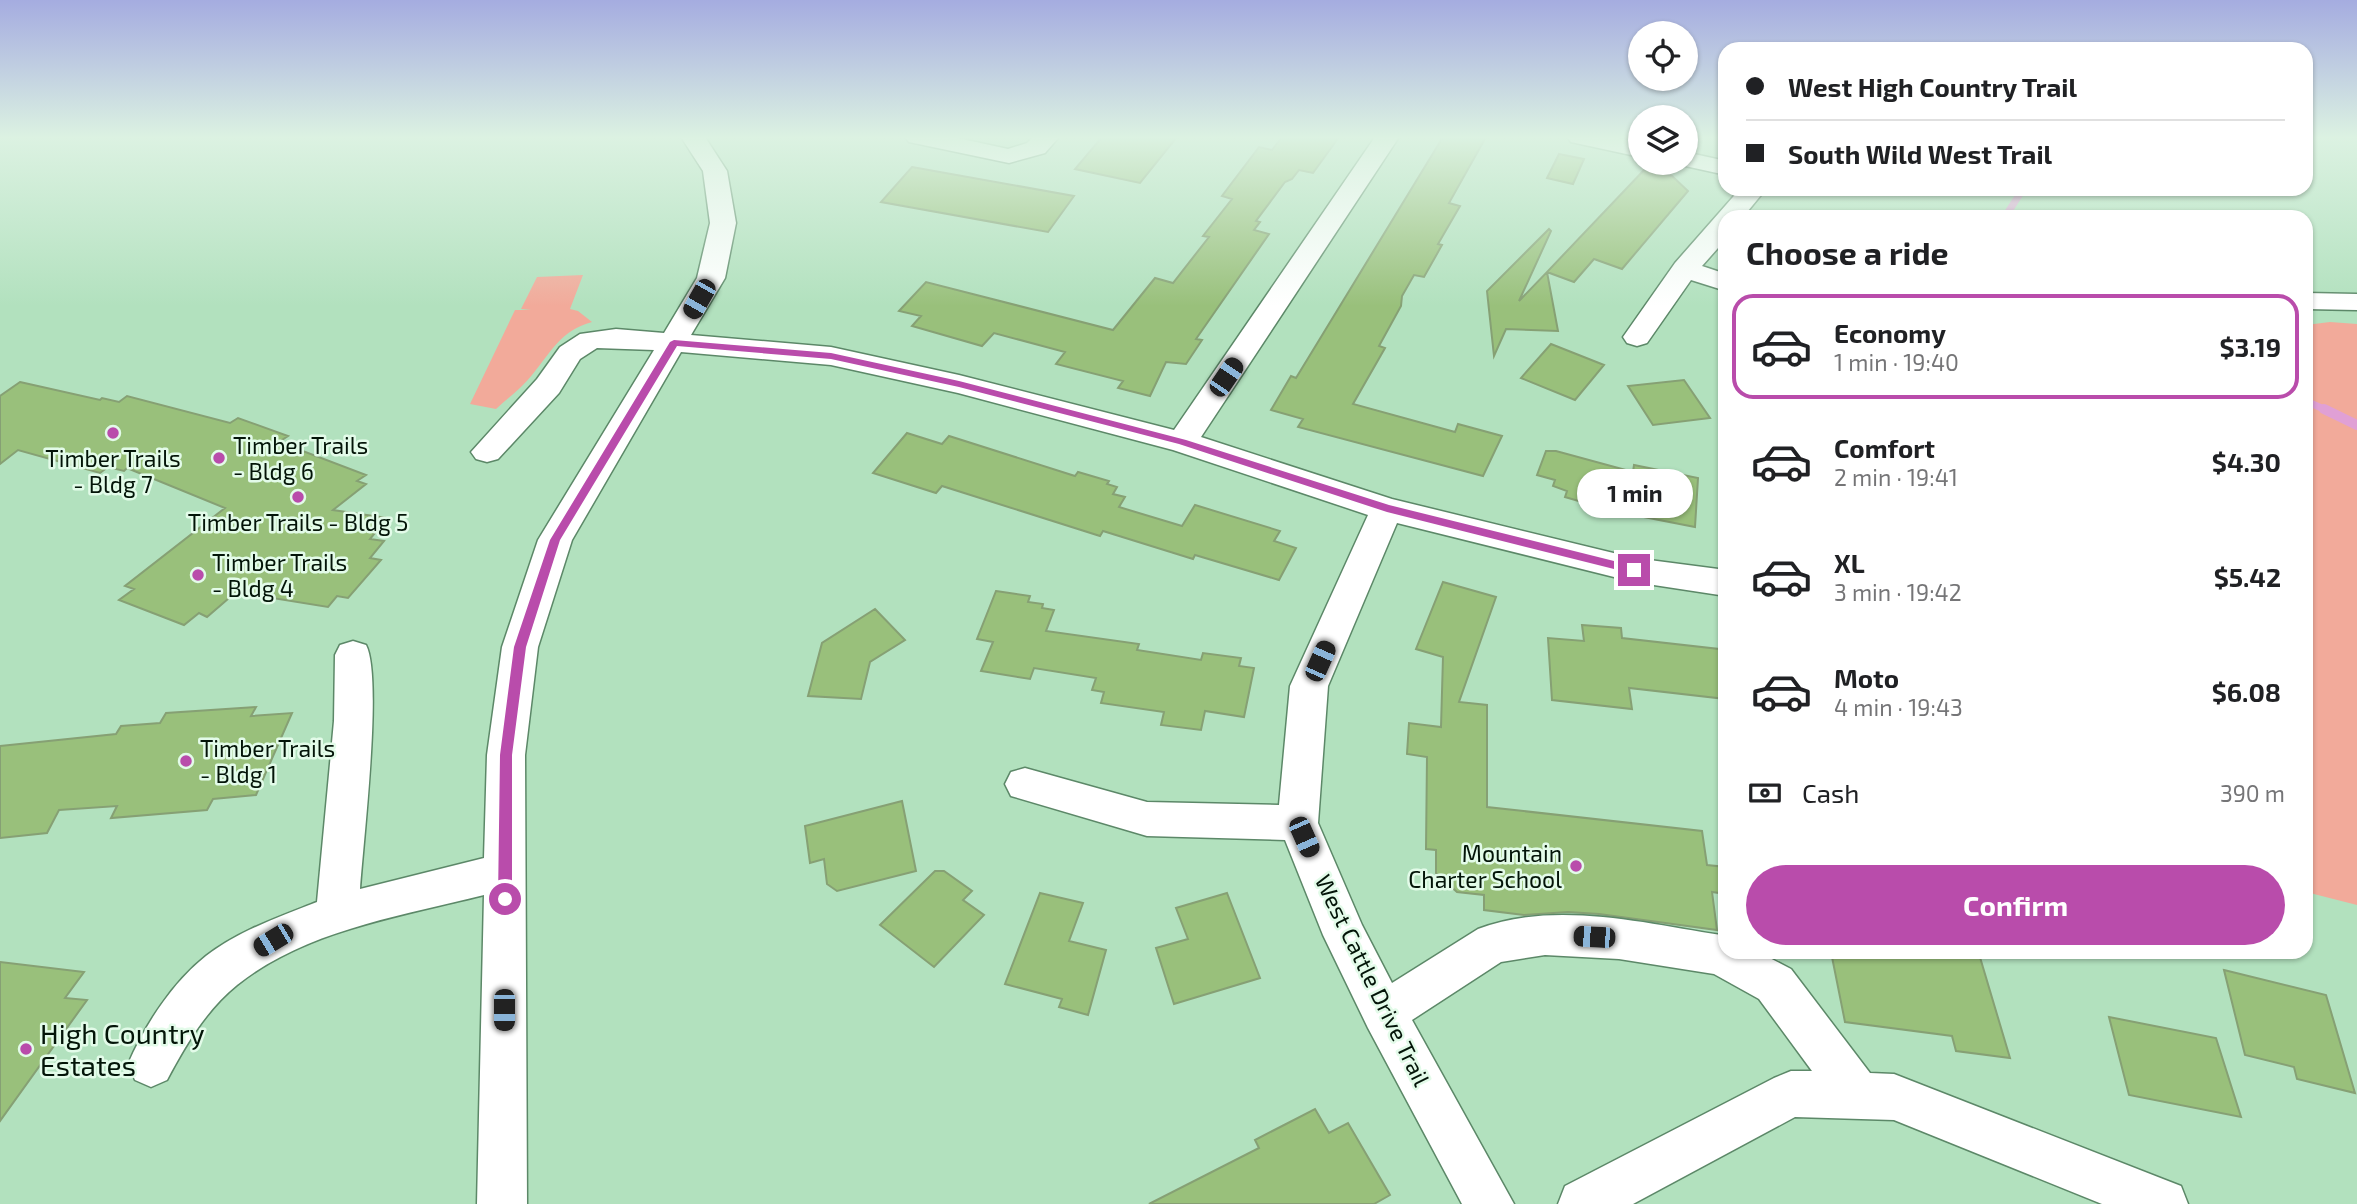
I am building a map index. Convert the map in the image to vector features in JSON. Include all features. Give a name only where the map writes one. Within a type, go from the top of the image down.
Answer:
[{"type":"street","points":[[502,1204],[506,755],[520,647],[555,540],[711,278],[723,223],[718,193]]},
{"type":"street","points":[[1182,442],[1349,193]]},
{"type":"street","points":[[1735,210],[1747,196]]},
{"type":"street","points":[[1637,337],[1685,269],[1718,231]]},
{"type":"street","points":[[1685,269],[1718,280]]},
{"type":"street","points":[[2313,301],[2357,302]]},
{"type":"street","points":[[487,452],[548,386],[570,354],[590,340],[616,338],[831,356],[959,384],[1182,442],[1387,509],[1634,570],[1718,582]]},
{"type":"street","name":"West Cattle Drive Trail","points":[[1387,509],[1309,686],[1298,823],[1345,935],[1384,1013],[1489,1204]]},
{"type":"street","points":[[337,914],[353,721],[353,655]]},
{"type":"street","points":[[1025,784],[1147,819],[1298,823]]},
{"type":"street","points":[[151,1064],[173,1023],[221,971],[273,940],[337,914],[505,871]]},
{"type":"street","points":[[1384,1013],[1493,943],[1545,935],[1570,936],[1619,939],[1718,955]]},
{"type":"street","points":[[1728,959],[1775,984],[1858,1095]]},
{"type":"street","points":[[1583,1204],[1791,1094],[1894,1097],[2163,1204]]},
{"type":"shaded area","points":[[583,275],[570,309],[578,311],[592,322],[564,336],[524,384],[496,409],[470,404],[515,310],[531,310],[521,309],[537,277]]},
{"type":"shaded area","points":[[2313,324],[2357,324],[2357,905],[2313,894]]},
{"type":"building","points":[[889,193],[1058,193],[1074,196],[1048,232],[881,202]]},
{"type":"building","points":[[1224,193],[1277,193],[1256,221],[1260,222],[1254,230],[1269,234],[1196,339],[1202,340],[1186,364],[1166,362],[1150,396],[1118,388],[1123,381],[1056,364],[1065,352],[994,333],[982,346],[912,326],[921,316],[899,311],[926,282],[1113,330],[1155,278],[1173,283],[1209,237],[1203,236],[1232,199],[1222,196]]},
{"type":"building","points":[[1409,193],[1455,193],[1449,203],[1460,206],[1438,244],[1442,245],[1424,277],[1414,275],[1402,296],[1401,306],[1379,346],[1385,348],[1353,404],[1455,432],[1458,424],[1502,436],[1483,476],[1298,427],[1303,419],[1271,410],[1291,376],[1296,378]]},
{"type":"building","points":[[1622,193],[1686,193],[1622,269],[1594,259],[1574,282],[1547,272]]},
{"type":"building","points":[[1549,229],[1551,231],[1519,301],[1547,272],[1558,331],[1506,329],[1494,356],[1487,291]]},
{"type":"building","points":[[1551,344],[1604,365],[1575,400],[1521,378]]},
{"type":"building","points":[[1684,380],[1710,418],[1653,425],[1628,386]]},
{"type":"building","points":[[20,382],[100,400],[102,398],[119,402],[127,396],[230,423],[238,418],[288,436],[279,442],[366,475],[357,481],[366,484],[333,510],[387,518],[370,539],[384,541],[370,558],[381,560],[348,598],[337,596],[328,607],[236,592],[207,617],[199,613],[184,625],[119,600],[134,589],[125,586],[225,508],[127,468],[124,471],[108,467],[100,473],[18,450],[0,464],[0,396]]},
{"type":"building","points":[[907,433],[942,444],[949,436],[1075,476],[1078,472],[1109,481],[1107,484],[1117,487],[1113,494],[1125,497],[1119,507],[1182,526],[1195,505],[1280,531],[1274,541],[1296,548],[1279,580],[1195,555],[1193,559],[1103,531],[1100,536],[942,486],[936,493],[873,473]]},
{"type":"building","points":[[1546,451],[1556,451],[1633,472],[1634,465],[1698,478],[1695,527],[1613,511],[1565,497],[1567,491],[1553,486],[1555,480],[1537,475]]},
{"type":"building","name":"Mountain Charter School","points":[[1443,582],[1496,597],[1459,702],[1487,705],[1487,807],[1702,831],[1707,865],[1718,866],[1718,893],[1712,892],[1717,930],[1599,914],[1568,912],[1524,915],[1484,910],[1484,895],[1457,892],[1436,873],[1436,850],[1426,849],[1427,757],[1407,754],[1409,723],[1441,727],[1443,657],[1416,649]]},
{"type":"building","points":[[996,591],[1030,596],[1028,602],[1043,604],[1042,608],[1054,610],[1046,631],[1139,644],[1137,650],[1201,660],[1203,653],[1241,658],[1239,666],[1254,668],[1244,717],[1205,711],[1201,730],[1161,725],[1164,712],[1101,703],[1104,692],[1092,690],[1096,678],[1034,668],[1030,679],[981,671],[993,642],[977,639]]},
{"type":"building","points":[[875,609],[905,640],[870,662],[861,699],[808,696],[822,643]]},
{"type":"building","points":[[1582,625],[1621,628],[1622,638],[1718,649],[1718,698],[1629,688],[1632,709],[1552,700],[1548,638],[1584,641]]},
{"type":"building","name":"Timber Trails - Bldg 1","points":[[256,707],[251,716],[292,713],[256,795],[213,799],[207,810],[111,818],[117,806],[59,810],[47,833],[0,838],[0,746],[116,734],[121,726],[160,723],[166,713]]},
{"type":"building","points":[[902,801],[916,871],[837,891],[827,884],[824,859],[810,863],[805,826]]},
{"type":"building","points":[[935,871],[944,871],[972,891],[963,900],[984,915],[934,967],[880,925]]},
{"type":"building","points":[[1040,893],[1083,903],[1069,941],[1106,950],[1088,1015],[1059,1007],[1062,999],[1005,984]]},
{"type":"building","points":[[1227,893],[1260,978],[1174,1004],[1156,948],[1188,939],[1176,908]]},
{"type":"building","points":[[1832,959],[1980,959],[2010,1058],[1956,1051],[1952,1036],[1845,1022]]},
{"type":"building","name":"High Country Estates","points":[[0,962],[84,972],[65,998],[87,1000],[0,1121]]},
{"type":"building","points":[[2224,970],[2326,995],[2355,1093],[2297,1079],[2294,1067],[2245,1055]]},
{"type":"building","points":[[2109,1017],[2216,1038],[2241,1117],[2129,1095]]},
{"type":"building","points":[[1315,1109],[1329,1133],[1348,1123],[1390,1195],[1374,1204],[1149,1204],[1259,1148],[1255,1140]]},
{"type":"waterway","points":[[2010,210],[2018,196]]},
{"type":"waterway","points":[[2313,404],[2328,411]]},
{"type":"waterway","points":[[2324,409],[2357,425]]},
{"type":"place","name":"Timber Trails - Bldg 7","points":[[113,433]]},
{"type":"place","name":"Timber Trails - Bldg 6","points":[[219,458]]},
{"type":"place","name":"Timber Trails - Bldg 5","points":[[298,497]]},
{"type":"place","name":"Timber Trails - Bldg 4","points":[[198,575]]},
{"type":"place","name":"Timber Trails - Bldg 1","points":[[186,761]]},
{"type":"place","name":"Mountain Charter School","points":[[1576,866]]},
{"type":"place","name":"High Country Estates","points":[[26,1049]]},
{"type":"route","points":[[505,899],[506,755],[520,647],[555,540],[674,342],[831,356],[959,384],[1182,442],[1387,509],[1634,570]]}]
